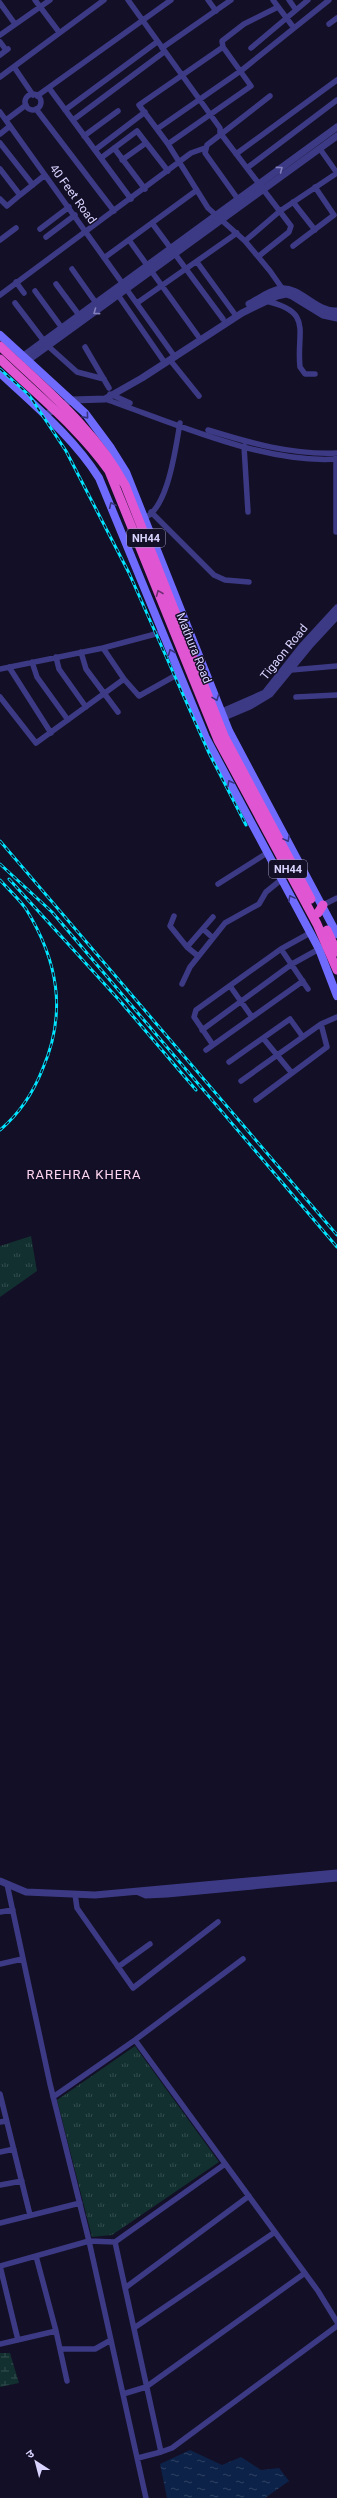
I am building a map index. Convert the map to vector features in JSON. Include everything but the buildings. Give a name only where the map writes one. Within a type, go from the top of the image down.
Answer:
[{"type":"highway","name":"Mathura Road","points":[[1,340],[88,431],[114,464],[125,485],[237,768]]},
{"type":"highway","name":"Mathura Road","points":[[0,358],[76,432],[95,452],[109,472],[208,716],[318,911],[337,952]]},
{"type":"highway","name":"Mathura Road","points":[[318,911],[337,970]]},
{"type":"highway","points":[[303,919],[318,911]]},
{"type":"main road","points":[[0,349],[1,340]]},
{"type":"main road","points":[[1,340],[69,398],[112,448],[126,472],[148,515],[223,715],[318,911],[337,934]]},
{"type":"main road","points":[[0,368],[24,359]]},
{"type":"main road","points":[[24,359],[0,373],[43,413],[89,463],[104,487],[120,523],[206,738],[319,949],[337,996]]},
{"type":"main road","points":[[22,394],[26,387],[42,374]]},
{"type":"street","points":[[35,0],[59,32]]},
{"type":"street","points":[[0,35],[50,0]]},
{"type":"street","points":[[0,77],[104,0]]},
{"type":"street","points":[[128,0],[180,75],[220,128],[220,134],[291,226],[291,229],[259,256]]},
{"type":"street","points":[[36,109],[29,109],[26,105],[26,98],[49,88],[171,0]]},
{"type":"street","points":[[208,0],[216,11]]},
{"type":"street","points":[[73,120],[163,50],[231,0]]},
{"type":"street","points":[[273,0],[294,28]]},
{"type":"street","points":[[289,0],[296,10]]},
{"type":"street","points":[[158,129],[200,101],[242,70],[329,0]]},
{"type":"street","points":[[251,48],[306,1]]},
{"type":"street","points":[[0,3],[15,24]]},
{"type":"street","points":[[168,144],[251,86],[242,70],[223,46],[222,41],[240,27],[278,7]]},
{"type":"street","points":[[329,24],[337,18]]},
{"type":"street","points":[[0,42],[7,50],[0,55]]},
{"type":"street","points":[[65,110],[157,42]]},
{"type":"street","points":[[223,46],[139,105],[180,161],[197,190],[220,218],[259,256],[284,292],[323,315],[337,318]]},
{"type":"street","points":[[14,67],[40,103],[36,109]]},
{"type":"street","points":[[236,154],[337,80]]},
{"type":"street","points":[[49,88],[131,199]]},
{"type":"street","points":[[0,295],[145,189],[191,153],[205,148],[220,134],[270,96]]},
{"type":"street","points":[[246,168],[337,100]]},
{"type":"street","points":[[6,120],[26,105]]},
{"type":"street","points":[[36,109],[114,211]]},
{"type":"street","points":[[84,136],[118,111]]},
{"type":"street","name":"40 Feet Road","points":[[0,112],[137,303],[169,359]]},
{"type":"street","points":[[95,150],[144,112]]},
{"type":"street","points":[[0,134],[10,126]]},
{"type":"street","points":[[46,343],[79,315],[150,269],[241,203],[337,127]]},
{"type":"street","points":[[101,158],[137,131],[168,171]]},
{"type":"street","points":[[261,188],[337,136]]},
{"type":"street","points":[[0,143],[33,186]]},
{"type":"street","points":[[122,160],[146,143]]},
{"type":"street","points":[[114,148],[145,189]]},
{"type":"street","points":[[205,148],[205,153],[241,203]]},
{"type":"street","points":[[245,241],[293,202],[337,173],[320,149]]},
{"type":"street","points":[[0,169],[20,195]]},
{"type":"street","points":[[0,199],[7,206],[46,175]]},
{"type":"street","points":[[293,246],[334,214],[315,187]]},
{"type":"street","points":[[104,258],[197,190]]},
{"type":"street","points":[[293,202],[315,230]]},
{"type":"street","points":[[40,229],[69,207]]},
{"type":"street","points":[[46,237],[75,215]]},
{"type":"street","points":[[152,223],[174,251],[222,319]]},
{"type":"street","points":[[0,240],[16,228]]},
{"type":"street","points":[[137,303],[237,233]]},
{"type":"street","points":[[129,240],[198,336]]},
{"type":"street","points":[[197,262],[234,313]]},
{"type":"street","points":[[72,269],[96,303]]},
{"type":"street","points":[[16,282],[24,293]]},
{"type":"street","points":[[56,284],[79,315]]},
{"type":"street","points":[[24,359],[118,295],[125,286]]},
{"type":"street","points":[[34,291],[62,328]]},
{"type":"street","points":[[169,359],[222,319],[270,292],[293,292],[322,308],[337,311]]},
{"type":"street","points":[[43,413],[69,398],[106,394],[169,359],[242,313],[284,292]]},
{"type":"street","points":[[118,295],[198,396]]},
{"type":"street","points":[[266,301],[286,306],[299,322],[301,329],[300,367],[305,374],[315,374]]},
{"type":"street","points":[[15,303],[46,343],[72,370],[104,379]]},
{"type":"street","points":[[85,348],[104,379],[106,394]]},
{"type":"street","points":[[106,394],[244,446],[291,457],[337,456]]},
{"type":"street","points":[[180,423],[279,449],[337,456]]},
{"type":"street","points":[[120,523],[148,515],[166,489],[180,423]]},
{"type":"street","points":[[244,446],[248,512]]},
{"type":"street","points":[[336,532],[337,456]]},
{"type":"street","points":[[148,515],[214,575],[225,580],[250,582]]},
{"type":"street","name":"Tigaon Road","points":[[223,715],[266,692],[303,645],[337,608]]},
{"type":"street","name":"Tigaon Road","points":[[223,715],[264,699],[337,616]]},
{"type":"street","points":[[0,669],[103,648],[163,632]]},
{"type":"street","points":[[103,648],[124,680],[140,696],[180,673]]},
{"type":"street","points":[[81,652],[86,669],[118,712]]},
{"type":"street","points":[[56,657],[59,669],[86,707]]},
{"type":"street","points":[[32,662],[37,677],[68,720]]},
{"type":"street","points":[[291,670],[337,666]]},
{"type":"street","points":[[9,667],[51,733]]},
{"type":"street","points":[[0,697],[35,743],[124,680]]},
{"type":"street","points":[[296,696],[337,695]]},
{"type":"street","points":[[218,884],[267,852]]},
{"type":"street","points":[[182,984],[190,967],[225,923],[259,904],[266,892],[282,879]]},
{"type":"street","points":[[318,911],[337,898]]},
{"type":"street","points":[[174,916],[170,926],[187,947],[198,956]]},
{"type":"street","points":[[187,947],[213,917]]},
{"type":"street","points":[[203,929],[213,938]]},
{"type":"street","points":[[213,1045],[194,1017],[195,1012],[282,949],[310,932]]},
{"type":"street","points":[[282,949],[308,989]]},
{"type":"street","points":[[202,1030],[292,964],[319,949]]},
{"type":"street","points":[[206,1050],[303,981]]},
{"type":"street","points":[[230,986],[252,1017]]},
{"type":"street","points":[[241,1081],[321,1024],[337,1017]]},
{"type":"street","points":[[229,1062],[290,1019],[303,1036]]},
{"type":"street","points":[[256,1100],[291,1072],[327,1048],[321,1024]]},
{"type":"street","points":[[264,1038],[291,1072]]},
{"type":"street","points":[[139,1892],[144,1889],[203,1886],[337,1873]]},
{"type":"street","points":[[0,1881],[26,1892],[75,1894],[139,1892],[146,1895],[337,1878]]},
{"type":"street","points":[[7,1884],[53,2097],[89,2241],[146,2498]]},
{"type":"street","points":[[75,1894],[77,1908],[133,1988],[218,1922]]},
{"type":"street","points":[[0,1912],[12,1910]]},
{"type":"street","points":[[118,1967],[150,1944]]},
{"type":"street","points":[[0,1964],[22,1959]]},
{"type":"street","points":[[53,2097],[135,2040],[243,1959]]},
{"type":"street","points":[[135,2040],[305,2273],[337,2322]]},
{"type":"street","points":[[0,2094],[3,2122],[14,2148],[30,2216]]},
{"type":"street","points":[[0,2152],[14,2148]]},
{"type":"street","points":[[18,2340],[0,2266],[89,2241],[115,2242],[225,2164]]},
{"type":"street","points":[[0,2185],[22,2181]]},
{"type":"street","points":[[125,2288],[249,2196]]},
{"type":"street","points":[[0,2223],[80,2204]]},
{"type":"street","points":[[134,2328],[275,2232]]},
{"type":"street","points":[[115,2242],[161,2452]]},
{"type":"street","points":[[36,2256],[56,2331],[67,2381]]},
{"type":"street","points":[[123,2394],[146,2387],[305,2273]]},
{"type":"street","points":[[138,2458],[172,2448],[337,2326]]},
{"type":"street","points":[[0,2344],[56,2331]]},
{"type":"street","points":[[60,2349],[95,2349],[111,2340]]},
{"type":"green space","points":[[31,1236],[37,1271],[0,1297],[0,1246]]},
{"type":"green space","points":[[135,2046],[219,2162],[112,2235],[92,2237],[57,2100]]},
{"type":"green space","points":[[0,2353],[10,2353],[19,2383],[0,2387]]},
{"type":"water","points":[[190,2450],[222,2465],[241,2457],[261,2470],[279,2468],[289,2481],[265,2498],[167,2498],[160,2464]]},
{"type":"railway","points":[[0,369],[29,395],[66,451],[129,573],[208,751],[246,825]]},
{"type":"railway","points":[[0,841],[337,1235]]},
{"type":"railway","points":[[0,864],[52,912],[337,1247]]},
{"type":"railway","points":[[9,879],[120,1001],[196,1090]]},
{"type":"railway","points":[[0,880],[26,909],[46,948],[56,987],[57,1007],[55,1027],[50,1047],[39,1077],[20,1109],[0,1130]]},
{"type":"district","name":"RAREHRA KHERA","points":[[84,1174]]}]
